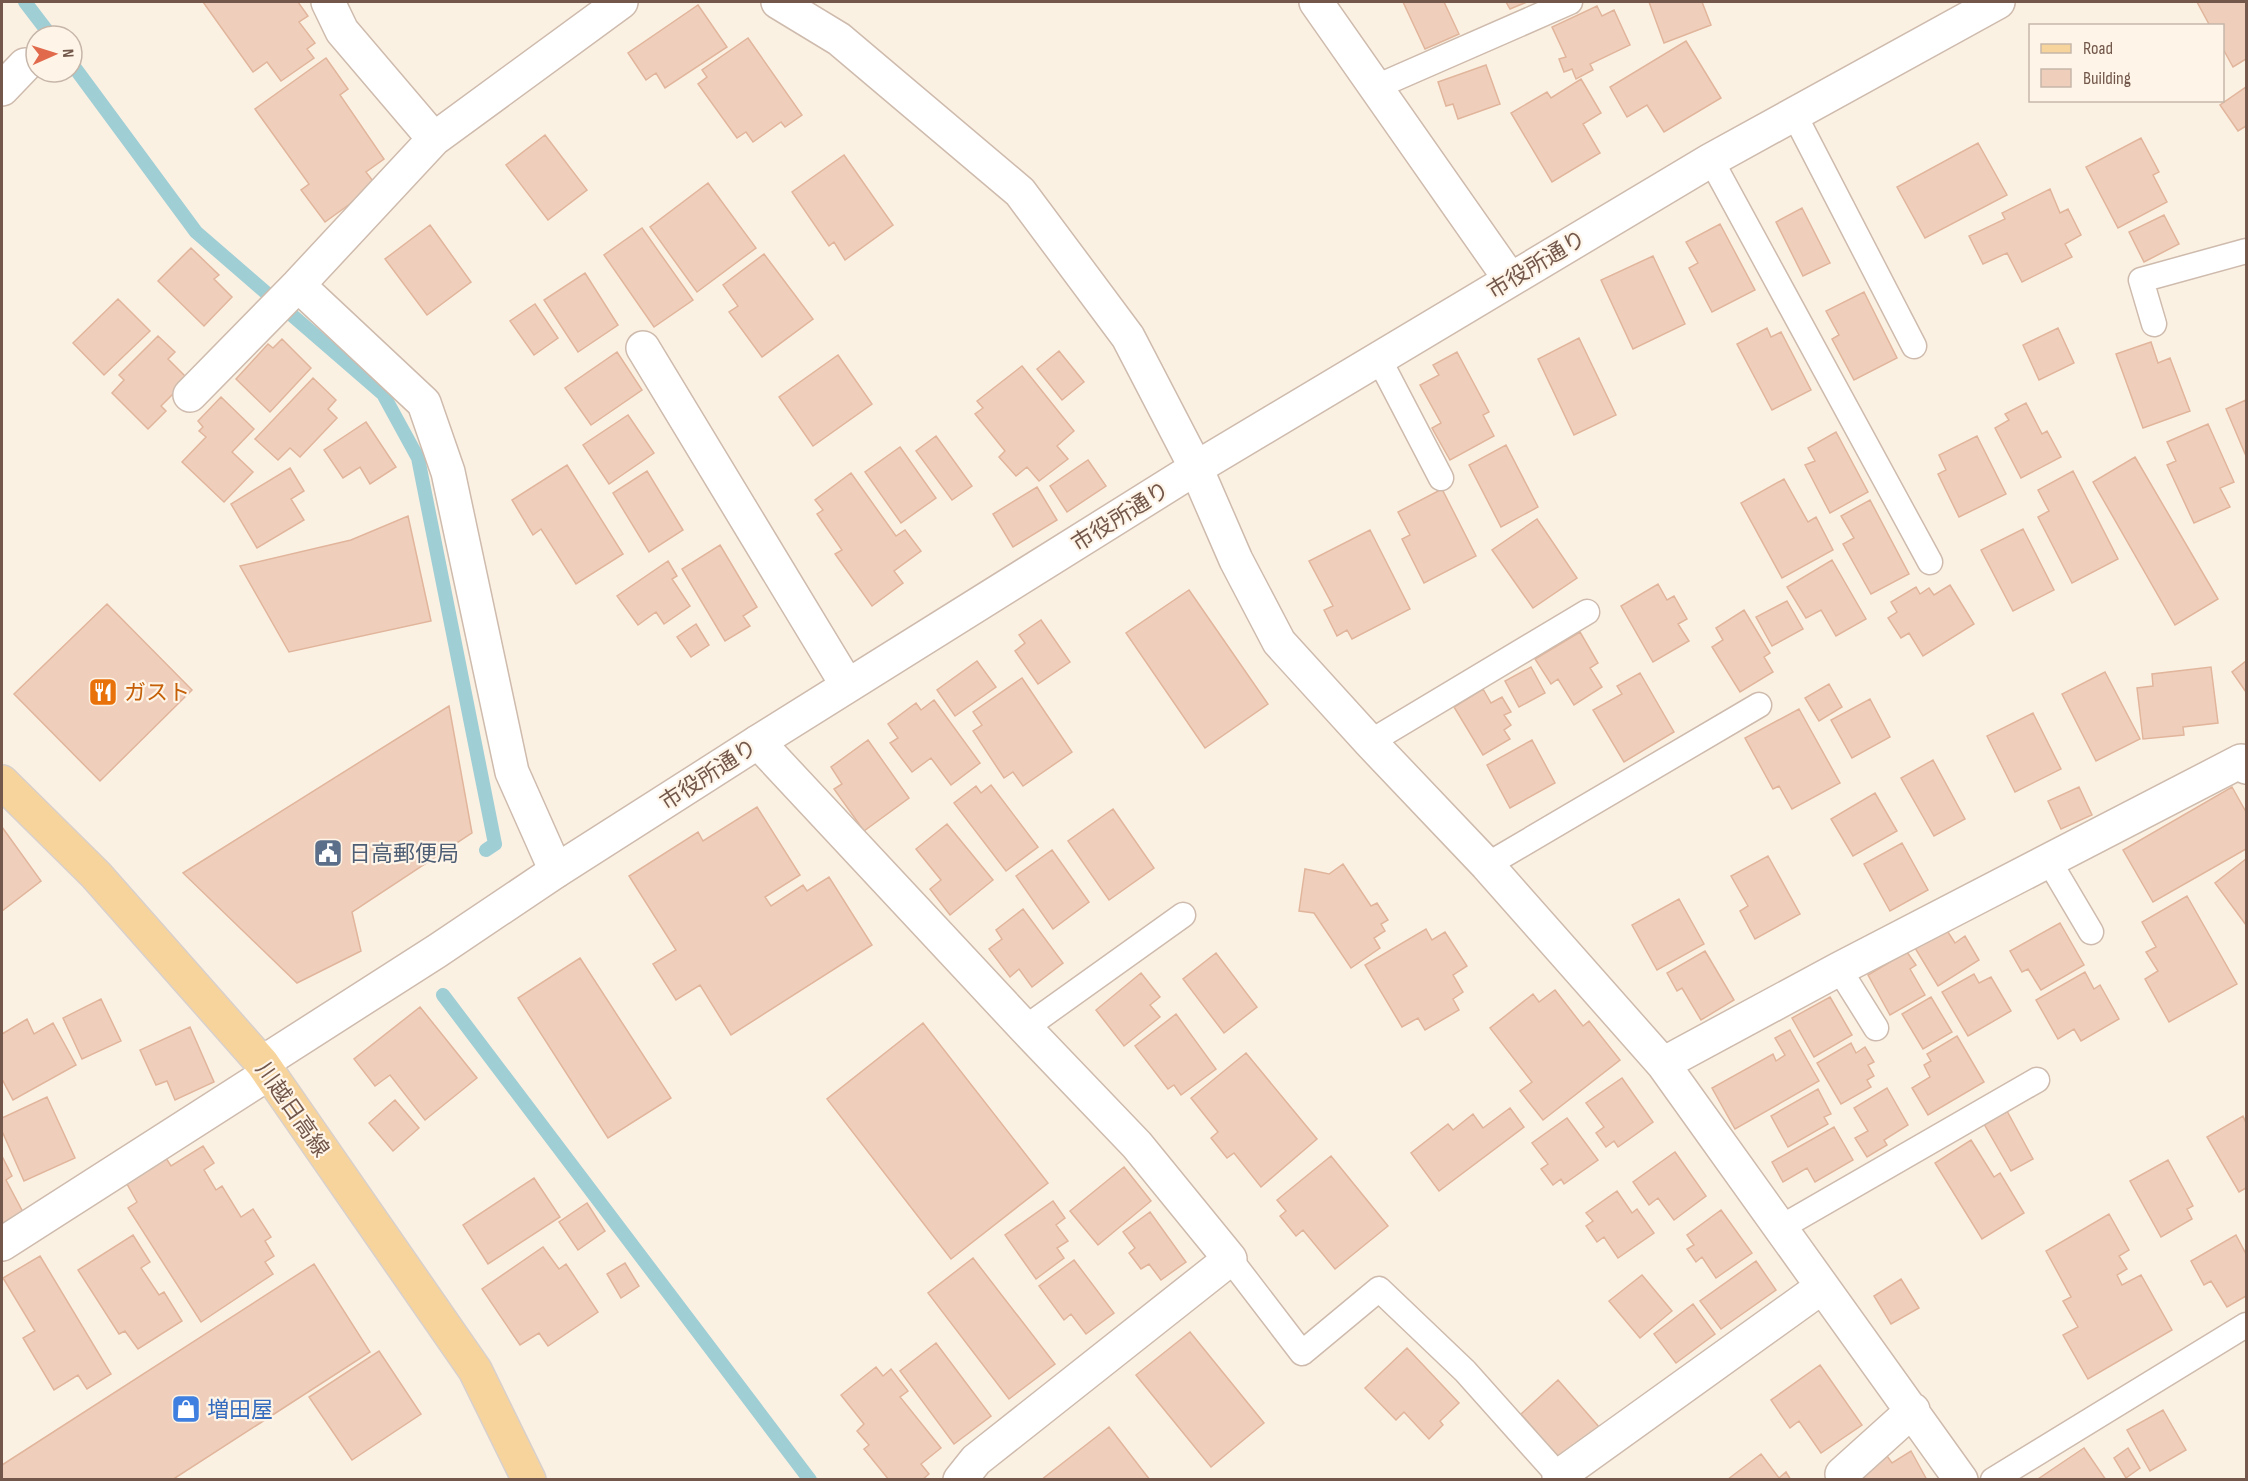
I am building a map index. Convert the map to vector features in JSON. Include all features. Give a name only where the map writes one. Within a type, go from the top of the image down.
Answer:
[{"type":"main road","name":"川越日高線","points":[[2,782],[96,875],[265,1068],[475,1370],[529,1479]]},
{"type":"street","points":[[328,2],[342,31],[434,139]]},
{"type":"street","points":[[190,395],[298,285],[434,139],[621,2]]},
{"type":"street","points":[[778,2],[839,39],[1020,192],[1128,337],[1196,468],[1236,560],[1279,642],[1486,865],[1663,1064],[1961,1479]]},
{"type":"street","points":[[1316,2],[1510,279]]},
{"type":"street","name":"市役所通り","points":[[2,1244],[556,871],[847,685],[1196,468],[1510,279],[1711,160],[1998,2]]},
{"type":"street","points":[[2,88],[24,67]]},
{"type":"street","points":[[298,285],[424,403],[448,472],[512,772],[556,871]]},
{"type":"street","points":[[643,348],[847,685]]},
{"type":"street","points":[[758,742],[1025,1028],[1137,1144],[1230,1259],[976,1460],[960,1479]]},
{"type":"street","points":[[1663,1064],[1839,969],[2241,761],[2247,767]]},
{"type":"street","points":[[1560,1478],[1822,1287]]},
{"type":"street","points":[[1842,1474],[1913,1410]]},
{"type":"lane","points":[[1376,87],[1570,2]]},
{"type":"lane","points":[[1794,114],[1914,346]]},
{"type":"lane","points":[[1711,160],[1930,562]]},
{"type":"lane","points":[[2154,324],[2141,280],[2247,251]]},
{"type":"lane","points":[[1379,359],[1441,478]]},
{"type":"lane","points":[[1370,742],[1587,612]]},
{"type":"lane","points":[[1486,865],[1759,705]]},
{"type":"lane","points":[[2049,861],[2091,932]]},
{"type":"lane","points":[[1025,1028],[1183,915]]},
{"type":"lane","points":[[1839,969],[1876,1028]]},
{"type":"lane","points":[[1780,1228],[2037,1080]]},
{"type":"lane","points":[[1230,1259],[1302,1353],[1379,1289],[1465,1371],[1560,1478]]},
{"type":"lane","points":[[1993,1479],[2247,1325]]},
{"type":"building","points":[[203,2],[298,2],[308,16],[299,22],[315,43],[307,49],[314,58],[281,81],[267,62],[253,72]]},
{"type":"building","points":[[1403,2],[1444,2],[1459,34],[1425,49]]},
{"type":"building","points":[[1506,2],[1527,2],[1510,9]]},
{"type":"building","points":[[1649,2],[1702,2],[1711,25],[1664,43]]},
{"type":"building","points":[[2197,2],[2246,2],[2246,59],[2233,67],[2224,51],[2224,24],[2209,24]]},
{"type":"building","points":[[698,5],[727,47],[665,88],[656,73],[646,80],[628,53]]},
{"type":"building","points":[[1597,6],[1602,16],[1614,10],[1630,45],[1590,64],[1593,70],[1576,79],[1572,69],[1564,72],[1559,59],[1566,57],[1552,27]]},
{"type":"building","points":[[748,38],[802,115],[785,127],[781,122],[753,142],[746,132],[737,138],[698,84],[707,77],[702,70]]},
{"type":"building","points":[[1686,41],[1721,98],[1664,132],[1647,105],[1627,117],[1610,87]]},
{"type":"building","points":[[326,58],[348,89],[340,95],[384,159],[366,172],[376,185],[325,222],[301,190],[309,184],[255,109]]},
{"type":"building","points":[[1486,65],[1500,104],[1458,119],[1453,104],[1446,106],[1438,82]]},
{"type":"building","points":[[1581,79],[1601,113],[1583,124],[1600,153],[1552,182],[1511,113],[1547,92],[1551,98]]},
{"type":"building","points":[[2246,87],[2246,126],[2238,131],[2220,105]]},
{"type":"building","points":[[545,135],[587,190],[548,220],[506,165]]},
{"type":"building","points":[[2141,138],[2159,172],[2153,175],[2167,202],[2118,228],[2086,167]]},
{"type":"building","points":[[1978,143],[2007,195],[1925,238],[1897,187]]},
{"type":"building","points":[[844,155],[893,225],[845,260],[834,242],[829,246],[792,192]]},
{"type":"building","points":[[708,183],[756,248],[697,292],[650,227]]},
{"type":"building","points":[[2050,189],[2060,213],[2068,209],[2081,235],[2065,244],[2072,257],[2022,282],[2007,253],[1983,264],[1969,236],[2005,219],[2002,213]]},
{"type":"building","points":[[1802,208],[1830,263],[1803,276],[1776,222]]},
{"type":"building","points":[[2164,215],[2179,244],[2144,262],[2129,232]]},
{"type":"building","points":[[1720,224],[1755,290],[1712,312],[1689,268],[1698,263],[1686,242]]},
{"type":"building","points":[[430,225],[471,282],[427,315],[385,259]]},
{"type":"building","points":[[642,228],[693,300],[654,327],[604,255]]},
{"type":"building","points":[[191,248],[219,275],[214,279],[232,297],[204,326],[158,281]]},
{"type":"building","points":[[764,254],[813,319],[762,357],[729,312],[738,306],[723,285]]},
{"type":"building","points":[[1653,256],[1685,324],[1633,349],[1601,280]]},
{"type":"building","points":[[585,273],[618,325],[578,352],[544,300]]},
{"type":"building","points":[[1864,292],[1897,358],[1854,380],[1832,339],[1839,335],[1826,311]]},
{"type":"building","points":[[118,299],[150,331],[104,375],[73,343]]},
{"type":"building","points":[[535,304],[558,338],[534,355],[510,321]]},
{"type":"building","points":[[1767,328],[1771,337],[1781,332],[1811,390],[1772,410],[1737,344]]},
{"type":"building","points":[[2058,328],[2074,363],[2039,380],[2023,345]]},
{"type":"building","points":[[158,336],[175,352],[168,359],[188,379],[161,406],[166,411],[148,429],[112,393],[124,380],[119,375]]},
{"type":"building","points":[[1579,338],[1616,415],[1574,435],[1538,359]]},
{"type":"building","points":[[282,339],[311,368],[270,412],[236,379],[268,344],[273,348]]},
{"type":"building","points":[[2151,342],[2158,363],[2170,358],[2190,411],[2143,428],[2116,354]]},
{"type":"building","points":[[1059,351],[1084,382],[1062,400],[1037,369]]},
{"type":"building","points":[[617,352],[642,390],[591,425],[565,388]]},
{"type":"building","points":[[1457,352],[1489,412],[1483,415],[1494,436],[1450,460],[1432,428],[1441,423],[1420,385],[1439,375],[1433,365]]},
{"type":"building","points":[[838,355],[872,404],[813,446],[779,397]]},
{"type":"building","points":[[1022,366],[1074,431],[1057,446],[1068,459],[1039,481],[1027,467],[1016,476],[999,457],[1005,451],[975,414],[983,408],[977,401]]},
{"type":"building","points":[[313,378],[336,400],[328,409],[337,418],[300,457],[290,448],[278,460],[255,439]]},
{"type":"building","points":[[221,397],[254,429],[232,452],[253,472],[224,502],[182,462],[206,437],[199,431],[203,427],[198,421]]},
{"type":"building","points":[[2246,400],[2246,456],[2226,409]]},
{"type":"building","points":[[2026,403],[2042,434],[2047,431],[2061,457],[2021,478],[1995,428],[2009,420],[2005,414]]},
{"type":"building","points":[[628,415],[654,453],[609,484],[583,445]]},
{"type":"building","points":[[366,422],[396,467],[370,484],[360,467],[343,478],[324,450]]},
{"type":"building","points":[[2208,424],[2234,482],[2220,488],[2230,507],[2194,523],[2167,465],[2176,461],[2167,442]]},
{"type":"building","points":[[1836,432],[1868,492],[1830,513],[1805,465],[1815,461],[1808,448]]},
{"type":"building","points":[[936,436],[972,486],[952,500],[916,451]]},
{"type":"building","points":[[1977,436],[2006,494],[1959,517],[1938,474],[1946,470],[1939,455]]},
{"type":"building","points":[[1506,445],[1538,507],[1501,527],[1469,465]]},
{"type":"building","points":[[900,447],[936,498],[901,523],[865,472]]},
{"type":"building","points":[[2135,457],[2218,599],[2175,625],[2093,482]]},
{"type":"building","points":[[1088,460],[1106,486],[1067,512],[1050,486]]},
{"type":"building","points":[[567,465],[623,554],[576,584],[541,529],[533,535],[512,500]]},
{"type":"building","points":[[290,468],[304,491],[291,499],[304,520],[257,548],[231,504]]},
{"type":"building","points":[[647,471],[683,530],[649,552],[613,493]]},
{"type":"building","points":[[2073,471],[2118,559],[2072,583],[2038,517],[2049,511],[2038,490]]},
{"type":"building","points":[[851,473],[896,536],[905,530],[921,551],[894,571],[903,583],[872,606],[835,554],[842,550],[817,514],[823,510],[815,500]]},
{"type":"building","points":[[1784,479],[1808,522],[1816,517],[1833,550],[1782,578],[1741,503]]},
{"type":"building","points":[[1037,487],[1057,520],[1013,547],[993,514]]},
{"type":"building","points":[[1442,489],[1476,556],[1424,583],[1402,539],[1410,535],[1398,512]]},
{"type":"building","points":[[1870,500],[1909,574],[1871,594],[1843,544],[1854,538],[1841,516]]},
{"type":"building","points":[[408,516],[431,621],[289,652],[240,566],[351,540]]},
{"type":"building","points":[[1537,519],[1577,578],[1533,608],[1492,550]]},
{"type":"building","points":[[2023,529],[2054,590],[2013,611],[1981,550]]},
{"type":"building","points":[[1370,530],[1410,609],[1352,639],[1347,630],[1337,636],[1324,610],[1333,606],[1309,561]]},
{"type":"building","points":[[720,545],[757,607],[743,616],[750,626],[725,641],[682,569]]},
{"type":"building","points":[[1832,560],[1866,619],[1836,636],[1821,610],[1806,618],[1787,587]]},
{"type":"building","points":[[668,561],[677,576],[672,579],[690,606],[664,624],[656,612],[638,625],[617,596]]},
{"type":"building","points":[[1658,584],[1667,600],[1674,596],[1687,619],[1678,624],[1689,641],[1653,662],[1621,606]]},
{"type":"building","points":[[1950,585],[1974,624],[1923,656],[1909,633],[1901,638],[1888,618],[1897,612],[1891,602],[1916,587],[1920,594],[1929,588],[1934,595]]},
{"type":"building","points":[[1189,590],[1268,704],[1205,748],[1126,633]]},
{"type":"building","points":[[1787,601],[1803,629],[1772,646],[1756,617]]},
{"type":"building","name":"ガスト","points":[[107,604],[192,690],[100,781],[14,694]]},
{"type":"building","points":[[1744,610],[1770,653],[1764,657],[1773,672],[1740,692],[1712,647],[1723,640],[1716,628]]},
{"type":"building","points":[[1041,620],[1070,662],[1038,684],[1015,651],[1025,643],[1019,635]]},
{"type":"building","points":[[696,624],[709,645],[691,657],[677,637]]},
{"type":"building","points":[[1580,632],[1598,663],[1590,668],[1602,687],[1574,705],[1558,679],[1551,684],[1535,659]]},
{"type":"building","points":[[977,661],[996,687],[955,716],[937,690]]},
{"type":"building","points":[[2246,661],[2246,692],[2232,672]]},
{"type":"building","points":[[1531,667],[1545,693],[1519,707],[1505,681]]},
{"type":"building","points":[[2211,667],[2218,723],[2183,727],[2184,735],[2143,739],[2137,688],[2153,686],[2152,674]]},
{"type":"building","points":[[2105,672],[2140,739],[2096,761],[2062,694]]},
{"type":"building","points":[[1640,673],[1674,732],[1624,762],[1593,710],[1622,694],[1617,686]]},
{"type":"building","points":[[1022,678],[1072,752],[1023,786],[1013,772],[1004,778],[973,731],[982,725],[973,712]]},
{"type":"building","points":[[1829,684],[1842,707],[1819,721],[1805,698]]},
{"type":"building","points":[[1483,689],[1491,703],[1502,697],[1511,712],[1504,715],[1511,725],[1504,730],[1510,739],[1483,755],[1454,707]]},
{"type":"building","points":[[1870,699],[1890,737],[1852,758],[1831,720]]},
{"type":"building","points":[[934,700],[980,763],[951,785],[931,758],[912,772],[890,743],[898,738],[888,724],[916,703],[921,710]]},
{"type":"building","name":"日高郵便局","points":[[449,706],[472,833],[352,912],[361,951],[297,983],[183,873]]},
{"type":"building","points":[[1799,709],[1840,783],[1792,809],[1779,786],[1773,789],[1745,738]]},
{"type":"building","points":[[2033,713],[2061,769],[2015,792],[1987,736]]},
{"type":"building","points":[[868,740],[909,798],[864,831],[834,789],[842,784],[831,767]]},
{"type":"building","points":[[1532,740],[1555,783],[1510,808],[1487,765]]},
{"type":"building","points":[[1933,760],[1965,819],[1934,836],[1901,778]]},
{"type":"building","points":[[991,785],[1038,847],[1006,871],[954,803],[976,786],[981,793]]},
{"type":"building","points":[[2079,787],[2092,815],[2061,829],[2048,801]]},
{"type":"building","points":[[2232,787],[2246,812],[2246,849],[2153,902],[2123,850]]},
{"type":"building","points":[[1875,793],[1897,831],[1853,856],[1831,819]]},
{"type":"building","points":[[757,807],[800,875],[765,897],[771,906],[803,885],[807,891],[829,877],[872,945],[731,1035],[700,985],[676,1000],[653,964],[676,950],[629,876],[698,832],[703,841]]},
{"type":"building","points":[[1113,809],[1154,868],[1109,900],[1068,841]]},
{"type":"building","points":[[947,824],[993,880],[950,915],[930,889],[941,880],[916,849]]},
{"type":"building","points":[[2,827],[41,881],[2,911]]},
{"type":"building","points":[[1902,843],[1928,890],[1890,911],[1864,864]]},
{"type":"building","points":[[1052,850],[1089,902],[1053,929],[1016,876]]},
{"type":"building","points":[[1768,856],[1800,914],[1755,939],[1740,911],[1748,906],[1731,876]]},
{"type":"building","points":[[2246,859],[2246,925],[2215,883]]},
{"type":"building","points":[[1343,864],[1371,906],[1377,903],[1388,920],[1381,924],[1385,931],[1374,938],[1380,948],[1351,968],[1314,913],[1299,911],[1305,869],[1329,874]]},
{"type":"building","points":[[2187,896],[2237,984],[2169,1022],[2145,979],[2158,971],[2146,952],[2156,947],[2142,922]]},
{"type":"building","points":[[1679,899],[1704,944],[1657,970],[1632,925]]},
{"type":"building","points":[[1023,909],[1063,963],[1032,987],[1019,969],[1010,977],[989,949],[1002,939],[996,930]]},
{"type":"building","points":[[2060,923],[2084,965],[2041,990],[2028,969],[2022,972],[2010,951]]},
{"type":"building","points":[[1426,929],[1432,940],[1445,932],[1467,966],[1453,975],[1463,992],[1453,999],[1459,1010],[1425,1030],[1418,1018],[1402,1027],[1365,965]]},
{"type":"building","points":[[1946,929],[1955,943],[1965,936],[1979,960],[1938,986],[1915,948]]},
{"type":"building","points":[[1705,951],[1734,1000],[1701,1020],[1682,988],[1677,991],[1667,973]]},
{"type":"building","points":[[1907,952],[1916,965],[1910,969],[1925,995],[1890,1015],[1868,975]]},
{"type":"building","points":[[1216,953],[1257,1007],[1224,1033],[1183,979]]},
{"type":"building","points":[[580,958],[671,1098],[608,1138],[518,998]]},
{"type":"building","points":[[2085,972],[2094,989],[2100,985],[2119,1019],[2081,1041],[2074,1029],[2058,1039],[2036,1000]]},
{"type":"building","points":[[1141,973],[1160,997],[1150,1005],[1160,1017],[1124,1046],[1096,1010]]},
{"type":"building","points":[[1974,974],[1979,983],[1991,977],[2011,1011],[1968,1036],[1942,992]]},
{"type":"building","points":[[1555,990],[1583,1026],[1589,1021],[1620,1060],[1543,1120],[1520,1091],[1532,1082],[1490,1028],[1533,994],[1539,1002]]},
{"type":"building","points":[[1830,997],[1852,1035],[1814,1057],[1792,1018]]},
{"type":"building","points":[[1931,997],[1952,1032],[1923,1049],[1902,1014]]},
{"type":"building","points":[[101,999],[121,1041],[82,1059],[63,1018]]},
{"type":"building","points":[[420,1007],[477,1078],[425,1120],[390,1075],[375,1086],[354,1059]]},
{"type":"building","points":[[1176,1014],[1216,1069],[1181,1095],[1174,1085],[1168,1089],[1135,1046]]},
{"type":"building","points":[[27,1019],[34,1034],[53,1023],[76,1065],[13,1100],[2,1079],[2,1034]]},
{"type":"building","points":[[923,1023],[1048,1183],[951,1259],[827,1099]]},
{"type":"building","points":[[190,1027],[214,1082],[175,1100],[167,1081],[156,1085],[140,1050]]},
{"type":"building","points":[[1790,1030],[1819,1081],[1735,1129],[1712,1088],[1773,1054],[1776,1061],[1785,1055],[1775,1038]]},
{"type":"building","points":[[1957,1036],[1984,1082],[1928,1115],[1912,1088],[1930,1077],[1924,1065],[1931,1061],[1927,1054]]},
{"type":"building","points":[[1851,1043],[1856,1053],[1865,1047],[1874,1062],[1868,1065],[1874,1076],[1867,1080],[1871,1087],[1841,1104],[1817,1063]]},
{"type":"building","points":[[1246,1053],[1317,1139],[1261,1187],[1234,1153],[1227,1158],[1211,1138],[1218,1132],[1191,1098]]},
{"type":"building","points":[[1622,1078],[1653,1122],[1618,1147],[1614,1141],[1606,1147],[1596,1133],[1604,1127],[1586,1103]]},
{"type":"building","points":[[1887,1088],[1908,1125],[1884,1140],[1887,1145],[1867,1157],[1855,1138],[1868,1131],[1854,1108]]},
{"type":"building","points":[[1818,1089],[1831,1114],[1824,1117],[1828,1124],[1788,1147],[1771,1116]]},
{"type":"building","points":[[47,1097],[75,1158],[24,1181],[2,1131],[2,1118]]},
{"type":"building","points":[[395,1100],[419,1128],[393,1151],[369,1123]]},
{"type":"building","points":[[1510,1108],[1524,1127],[1439,1191],[1411,1153],[1448,1124],[1453,1130],[1473,1114],[1483,1128]]},
{"type":"building","points":[[2007,1111],[2033,1159],[2011,1171],[1984,1124]]},
{"type":"building","points":[[2243,1116],[2246,1123],[2246,1188],[2239,1192],[2207,1137]]},
{"type":"building","points":[[1567,1118],[1598,1160],[1564,1184],[1561,1179],[1553,1185],[1541,1169],[1548,1164],[1532,1143]]},
{"type":"building","points":[[1834,1127],[1853,1160],[1815,1182],[1807,1168],[1783,1182],[1772,1162]]},
{"type":"building","points":[[1971,1140],[1994,1177],[2000,1173],[2024,1213],[1982,1239],[1935,1163]]},
{"type":"building","points":[[203,1146],[214,1163],[204,1170],[216,1190],[222,1186],[241,1217],[253,1209],[271,1237],[265,1241],[274,1256],[265,1262],[273,1274],[201,1322],[128,1208],[137,1202],[127,1184],[166,1158],[171,1166]]},
{"type":"building","points":[[1675,1152],[1706,1196],[1674,1220],[1658,1198],[1649,1205],[1633,1182]]},
{"type":"building","points":[[2,1156],[12,1176],[6,1180],[24,1214],[2,1225]]},
{"type":"building","points":[[1331,1156],[1388,1226],[1335,1269],[1303,1230],[1296,1236],[1280,1216],[1286,1211],[1277,1200]]},
{"type":"building","points":[[2168,1160],[2193,1206],[2187,1209],[2192,1219],[2161,1237],[2130,1181]]},
{"type":"building","points":[[1124,1167],[1151,1201],[1098,1245],[1070,1211]]},
{"type":"building","points":[[534,1178],[560,1217],[488,1264],[463,1225]]},
{"type":"building","points":[[1617,1191],[1632,1213],[1637,1209],[1654,1233],[1618,1258],[1604,1237],[1597,1242],[1586,1226],[1593,1221],[1586,1213]]},
{"type":"building","points":[[1053,1201],[1065,1218],[1056,1225],[1068,1241],[1057,1248],[1064,1258],[1036,1279],[1005,1235]]},
{"type":"building","points":[[587,1203],[605,1231],[578,1250],[559,1222]]},
{"type":"building","points":[[1721,1210],[1752,1253],[1716,1278],[1702,1257],[1696,1262],[1687,1249],[1694,1245],[1687,1235]]},
{"type":"building","points":[[1150,1212],[1186,1262],[1161,1280],[1149,1264],[1141,1269],[1129,1253],[1135,1248],[1123,1232]]},
{"type":"building","points":[[2109,1214],[2129,1250],[2119,1256],[2127,1269],[2117,1275],[2122,1285],[2141,1275],[2172,1330],[2088,1379],[2063,1335],[2078,1327],[2063,1301],[2071,1297],[2046,1251]]},
{"type":"building","points":[[133,1235],[150,1262],[141,1268],[159,1295],[164,1292],[182,1321],[138,1349],[125,1331],[119,1334],[78,1270]]},
{"type":"building","points":[[2236,1235],[2246,1254],[2246,1296],[2227,1307],[2211,1281],[2204,1285],[2191,1261]]},
{"type":"building","points":[[543,1247],[559,1269],[566,1264],[598,1312],[548,1346],[539,1333],[520,1345],[482,1289]]},
{"type":"building","points":[[40,1256],[111,1374],[87,1389],[78,1375],[54,1390],[23,1338],[35,1331],[3,1278]]},
{"type":"building","points":[[973,1258],[1055,1364],[1009,1399],[928,1293]]},
{"type":"building","points":[[1074,1260],[1114,1313],[1086,1334],[1071,1314],[1064,1320],[1039,1286]]},
{"type":"building","points":[[1756,1261],[1776,1290],[1721,1329],[1700,1301]]},
{"type":"building","points":[[625,1263],[639,1286],[621,1298],[607,1274]]},
{"type":"building","name":"増田屋","points":[[314,1264],[370,1352],[172,1480],[2,1480],[2,1465]]},
{"type":"building","points":[[1642,1275],[1672,1311],[1640,1338],[1609,1301]]},
{"type":"building","points":[[1901,1279],[1919,1308],[1891,1324],[1874,1296]]},
{"type":"building","points":[[1693,1304],[1715,1334],[1676,1363],[1654,1334]]},
{"type":"building","points":[[1190,1332],[1264,1423],[1211,1467],[1136,1375]]},
{"type":"building","points":[[936,1343],[991,1416],[954,1444],[900,1371]]},
{"type":"building","points":[[1407,1348],[1459,1403],[1440,1421],[1443,1425],[1429,1439],[1404,1412],[1396,1420],[1365,1388]]},
{"type":"building","points":[[379,1351],[421,1414],[352,1460],[309,1397]]},
{"type":"building","points":[[1820,1365],[1862,1425],[1821,1453],[1799,1421],[1790,1428],[1771,1400]]},
{"type":"building","points":[[876,1367],[883,1376],[891,1369],[908,1391],[900,1397],[941,1448],[921,1464],[929,1474],[922,1480],[889,1480],[864,1449],[869,1445],[857,1431],[864,1424],[841,1395]]},
{"type":"building","points":[[1558,1380],[1600,1428],[1562,1462],[1521,1414]]},
{"type":"building","points":[[2163,1410],[2186,1450],[2150,1471],[2127,1430]]},
{"type":"building","points":[[1109,1427],[1150,1480],[1041,1480]]},
{"type":"building","points":[[2084,1448],[2106,1480],[2038,1479]]},
{"type":"building","points":[[2128,1448],[2140,1468],[2126,1478],[2114,1458]]},
{"type":"building","points":[[1911,1451],[1927,1480],[1855,1480],[1885,1453],[1892,1463]]},
{"type":"building","points":[[1761,1454],[1779,1478],[1786,1472],[1791,1480],[1727,1480]]},
{"type":"waterway","points":[[25,2],[42,24]]},
{"type":"waterway","points":[[84,80],[196,232],[383,394],[418,458],[495,844],[486,850]]},
{"type":"waterway","points":[[443,995],[810,1480]]},
{"type":"place","name":"ガスト","points":[[103,692]]},
{"type":"place","name":"日高郵便局","points":[[328,853]]},
{"type":"place","name":"増田屋","points":[[186,1409]]}]
